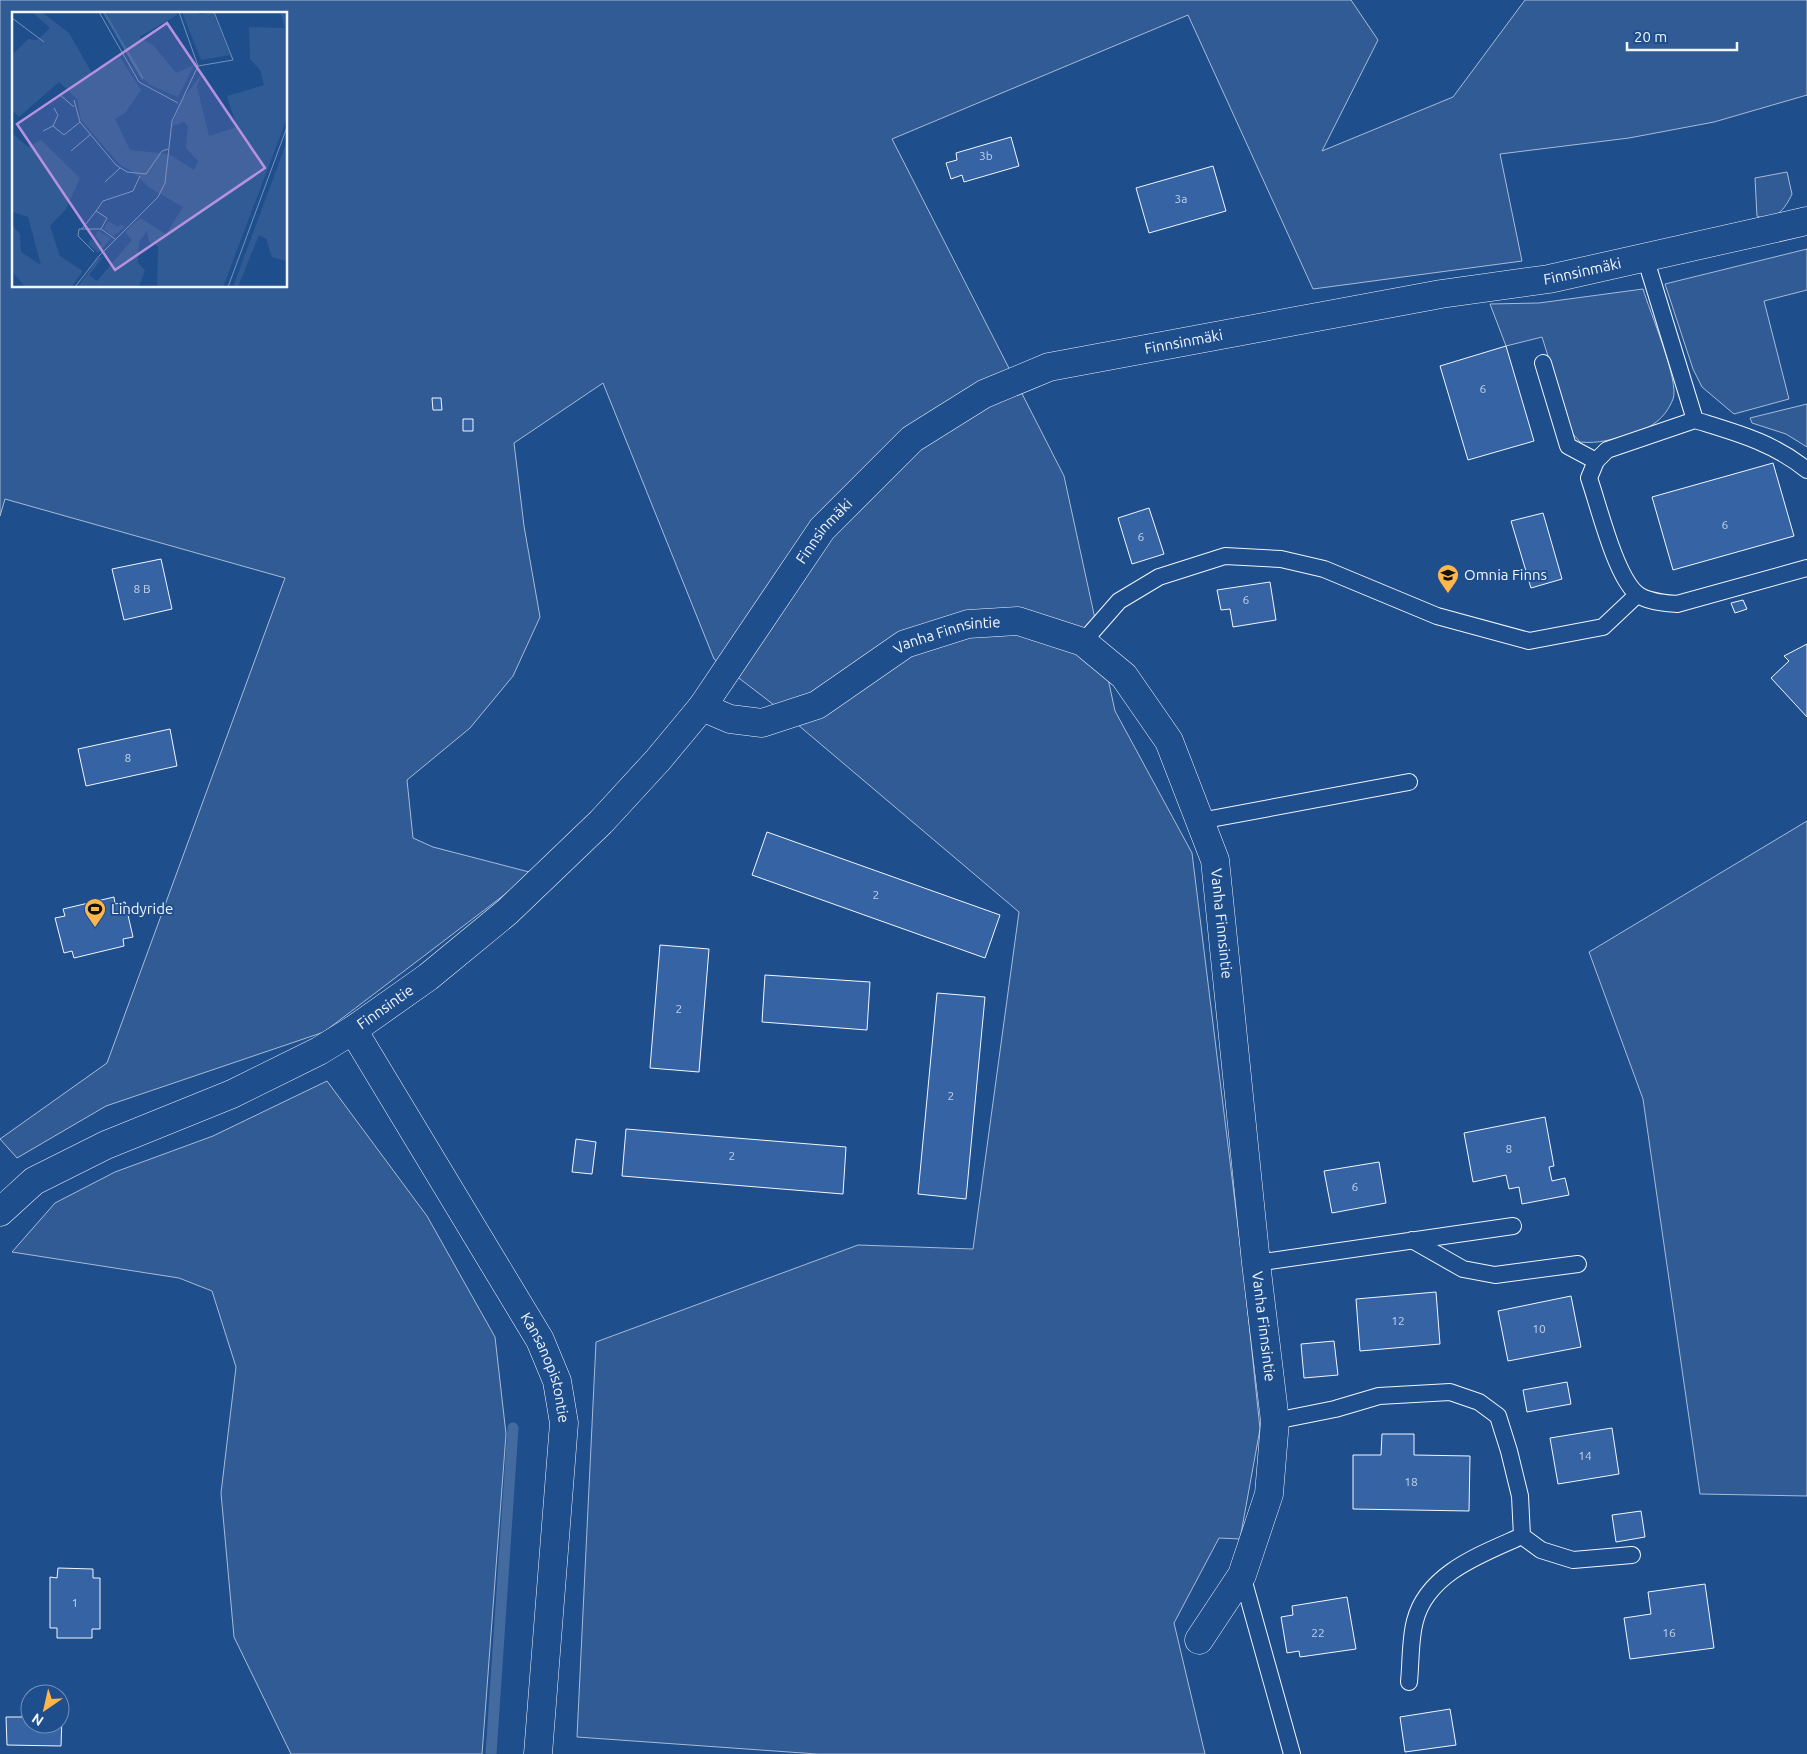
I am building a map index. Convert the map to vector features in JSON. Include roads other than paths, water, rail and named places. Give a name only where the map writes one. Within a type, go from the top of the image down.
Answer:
[{"type":"street","name":"Finnsinmäki","points":[[702,707],[822,529],[912,439],[984,394],[1049,367],[1442,294],[1549,279],[1807,221]]},
{"type":"street","name":"Vanha Finnsintie","points":[[702,707],[730,719],[762,723],[817,705],[905,644],[968,624],[1018,622],[1083,642],[1124,676],[1168,741],[1215,860],[1256,1263],[1275,1421],[1269,1494],[1242,1575],[1199,1640]]},
{"type":"street","name":"Finnsintie","points":[[0,1212],[34,1182],[106,1145],[232,1094],[319,1051],[353,1030],[428,977],[507,912],[601,822],[658,760],[702,707]]},
{"type":"street","name":"Kansanopistontie","points":[[353,1030],[540,1340],[557,1381],[564,1423],[538,1754]]},
{"type":"lane","points":[[1646,257],[1696,420]]},
{"type":"lane","points":[[1543,363],[1568,446],[1596,461]]},
{"type":"lane","points":[[1807,470],[1786,453],[1744,434],[1696,420],[1608,450],[1596,461],[1589,478],[1624,578],[1637,595],[1660,602],[1678,604],[1807,568]]},
{"type":"lane","points":[[1083,642],[1118,601],[1159,577],[1225,556],[1281,559],[1324,569],[1437,616],[1529,641],[1602,627],[1637,595]]},
{"type":"lane","points":[[1200,821],[1409,782]]},
{"type":"lane","points":[[1256,1263],[1513,1226]]},
{"type":"lane","points":[[1412,1240],[1464,1269],[1494,1275],[1578,1264]]},
{"type":"lane","points":[[1275,1421],[1335,1409],[1379,1396],[1450,1392],[1479,1402],[1498,1416],[1520,1496],[1522,1536]]},
{"type":"lane","points":[[1522,1536],[1541,1550],[1573,1560],[1632,1555]]},
{"type":"lane","points":[[1410,1682],[1415,1621],[1424,1600],[1440,1581],[1470,1559],[1522,1536]]},
{"type":"lane","points":[[1242,1575],[1292,1754]]},
{"type":"waterway","points":[[491,1754],[513,1428]]},
{"type":"place","name":"Omnia Finns","points":[[1448,594]]},
{"type":"place","name":"Lindyride","points":[[95,928]]}]
